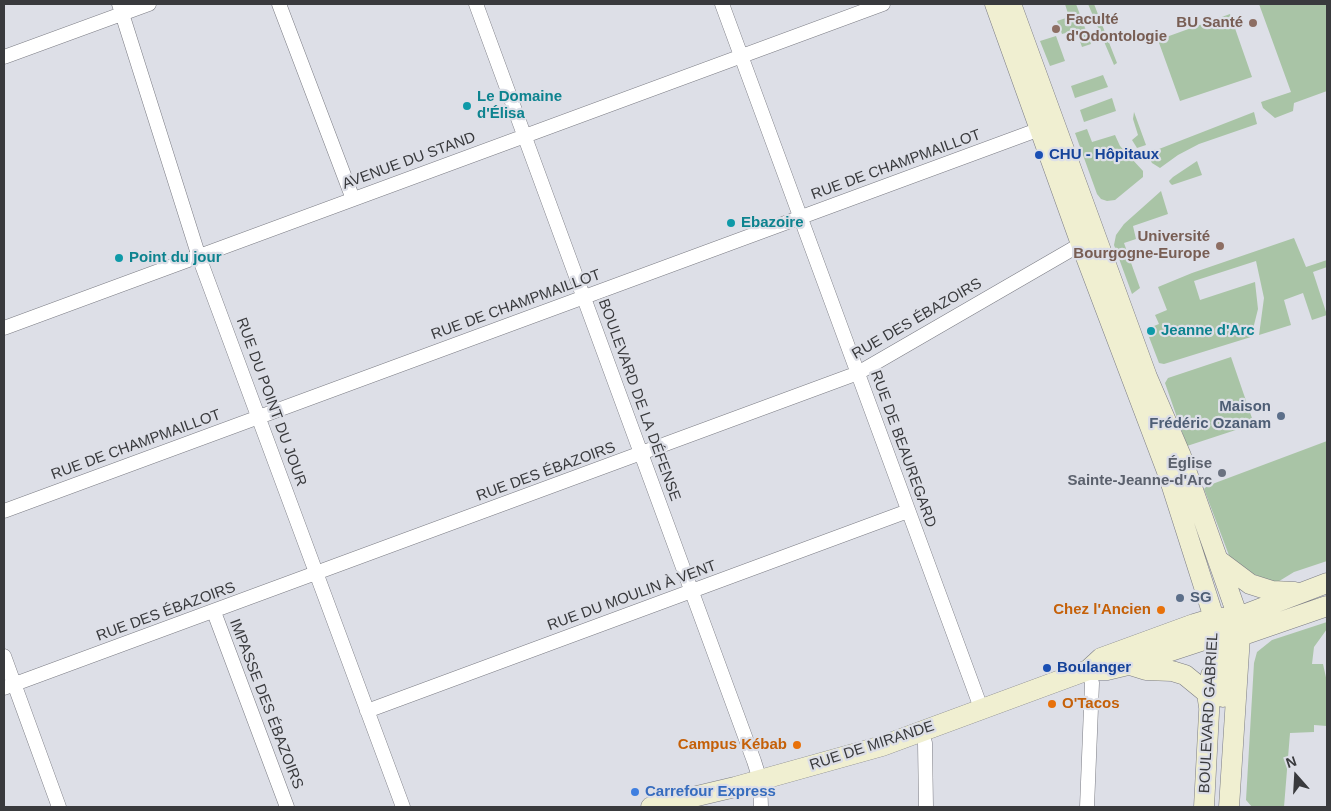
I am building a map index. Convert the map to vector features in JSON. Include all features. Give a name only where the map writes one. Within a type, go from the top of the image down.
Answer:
[{"type":"main road","points":[[995,4],[1080,244],[1226,627]]},
{"type":"main road","points":[[1011,4],[1147,377],[1181,456],[1217,559],[1226,627],[1222,728],[1230,798]]},
{"type":"main road","points":[[1217,559],[1250,584],[1272,591],[1302,592]]},
{"type":"main road","points":[[1226,627],[1302,592],[1327,583]]},
{"type":"main road","points":[[1226,627],[1327,606]]},
{"type":"main road","name":"RUE DE MIRANDE","points":[[651,807],[760,780],[882,746],[1088,670],[1107,670],[1128,665],[1226,627]]},
{"type":"main road","name":"RUE DE MIRANDE","points":[[1088,670],[1101,658],[1226,627]]},
{"type":"main road","name":"BOULEVARD GABRIEL","points":[[1204,807],[1209,709],[1226,627]]},
{"type":"main road","points":[[1128,665],[1146,670],[1172,671],[1185,675],[1206,693],[1209,709]]},
{"type":"street","points":[[4,57],[121,9],[150,4]]},
{"type":"street","points":[[279,4],[353,199]]},
{"type":"street","name":"BOULEVARD DE LA DÉFENSE","points":[[476,4],[760,780],[761,807]]},
{"type":"street","name":"RUE DE BEAUREGARD","points":[[722,4],[981,708]]},
{"type":"street","name":"AVENUE DU STAND","points":[[4,328],[883,4]]},
{"type":"street","name":"RUE DU POINT DU JOUR","points":[[121,9],[199,256],[260,417],[402,807]]},
{"type":"street","name":"RUE DE CHAMPMAILLOT","points":[[4,511],[1040,129]]},
{"type":"street","name":"RUE DES ÉBAZOIRS","points":[[9,686],[858,373],[1080,244]]},
{"type":"street","name":"RUE DU MOULIN À VENT","points":[[367,711],[908,511]]},
{"type":"street","name":"IMPASSE DES ÉBAZOIRS","points":[[214,612],[287,807]]},
{"type":"street","points":[[4,656],[9,686],[59,807]]},
{"type":"street","points":[[1087,807],[1092,683],[1088,670]]},
{"type":"street","points":[[922,732],[924,740],[926,807]]},
{"type":"green space","points":[[1065,4],[1076,4],[1091,44],[1082,47],[1076,30],[1062,34],[1057,21],[1069,17]]},
{"type":"green space","points":[[1088,4],[1094,4],[1117,63],[1114,65]]},
{"type":"green space","points":[[1259,4],[1327,4],[1327,91],[1294,103],[1293,111],[1275,118],[1263,108],[1261,102],[1291,92]]},
{"type":"green space","points":[[1230,14],[1252,77],[1180,101],[1158,40]]},
{"type":"green space","points":[[1056,36],[1065,61],[1050,66],[1040,41]]},
{"type":"green space","points":[[1103,75],[1108,87],[1075,98],[1071,86]]},
{"type":"green space","points":[[1112,98],[1116,111],[1084,122],[1080,110]]},
{"type":"green space","points":[[1134,112],[1146,145],[1137,148],[1132,140],[1138,135],[1133,119]]},
{"type":"green space","points":[[1254,112],[1257,124],[1199,144],[1178,155],[1160,168],[1152,163],[1145,151],[1159,149]]},
{"type":"green space","points":[[1087,129],[1092,142],[1115,135],[1120,146],[1143,171],[1143,177],[1115,200],[1107,201],[1101,199],[1097,194],[1075,133]]},
{"type":"green space","points":[[1197,161],[1202,175],[1172,185],[1170,183],[1169,181],[1173,177]]},
{"type":"green space","points":[[1161,191],[1168,214],[1133,226],[1136,239],[1124,243],[1140,288],[1132,294],[1114,245],[1116,235],[1124,224]]},
{"type":"green space","points":[[1294,238],[1306,267],[1327,260],[1327,267],[1313,272],[1327,315],[1312,320],[1303,293],[1284,300],[1291,325],[1259,335],[1264,298],[1256,261],[1194,281],[1200,300],[1255,282],[1258,309],[1251,337],[1164,364],[1159,363],[1149,337],[1156,334],[1154,326],[1159,324],[1155,315],[1167,310],[1158,287],[1192,273]]},
{"type":"green space","points":[[1231,357],[1254,424],[1187,446],[1165,383],[1168,378]]},
{"type":"green space","points":[[1327,441],[1327,561],[1294,572],[1276,583],[1233,566],[1204,489],[1207,486]]},
{"type":"green space","points":[[1327,622],[1327,629],[1314,647],[1312,664],[1323,664],[1327,682],[1327,726],[1314,725],[1314,732],[1290,733],[1284,807],[1252,807],[1246,800],[1254,663],[1257,652],[1272,640]]},
{"type":"place","name":"BU Santé","points":[[1253,23]]},
{"type":"place","name":"Faculté d'Odontologie","points":[[1056,29]]},
{"type":"place","name":"Le Domaine d'Élisa","points":[[467,106]]},
{"type":"place","name":"CHU - Hôpitaux","points":[[1039,155]]},
{"type":"place","name":"Ebazoire","points":[[731,223]]},
{"type":"place","name":"Université Bourgogne-Europe","points":[[1220,246]]},
{"type":"place","name":"Point du jour","points":[[119,258]]},
{"type":"place","name":"Jeanne d'Arc","points":[[1151,331]]},
{"type":"place","name":"Maison Frédéric Ozanam","points":[[1281,416]]},
{"type":"place","name":"Église Sainte-Jeanne-d'Arc","points":[[1222,473]]},
{"type":"place","name":"SG","points":[[1180,598]]},
{"type":"place","name":"Chez l'Ancien","points":[[1161,610]]},
{"type":"place","name":"Boulanger","points":[[1047,668]]},
{"type":"place","name":"O'Tacos","points":[[1052,704]]},
{"type":"place","name":"Campus Kébab","points":[[797,745]]},
{"type":"place","name":"Carrefour Express","points":[[635,792]]}]
